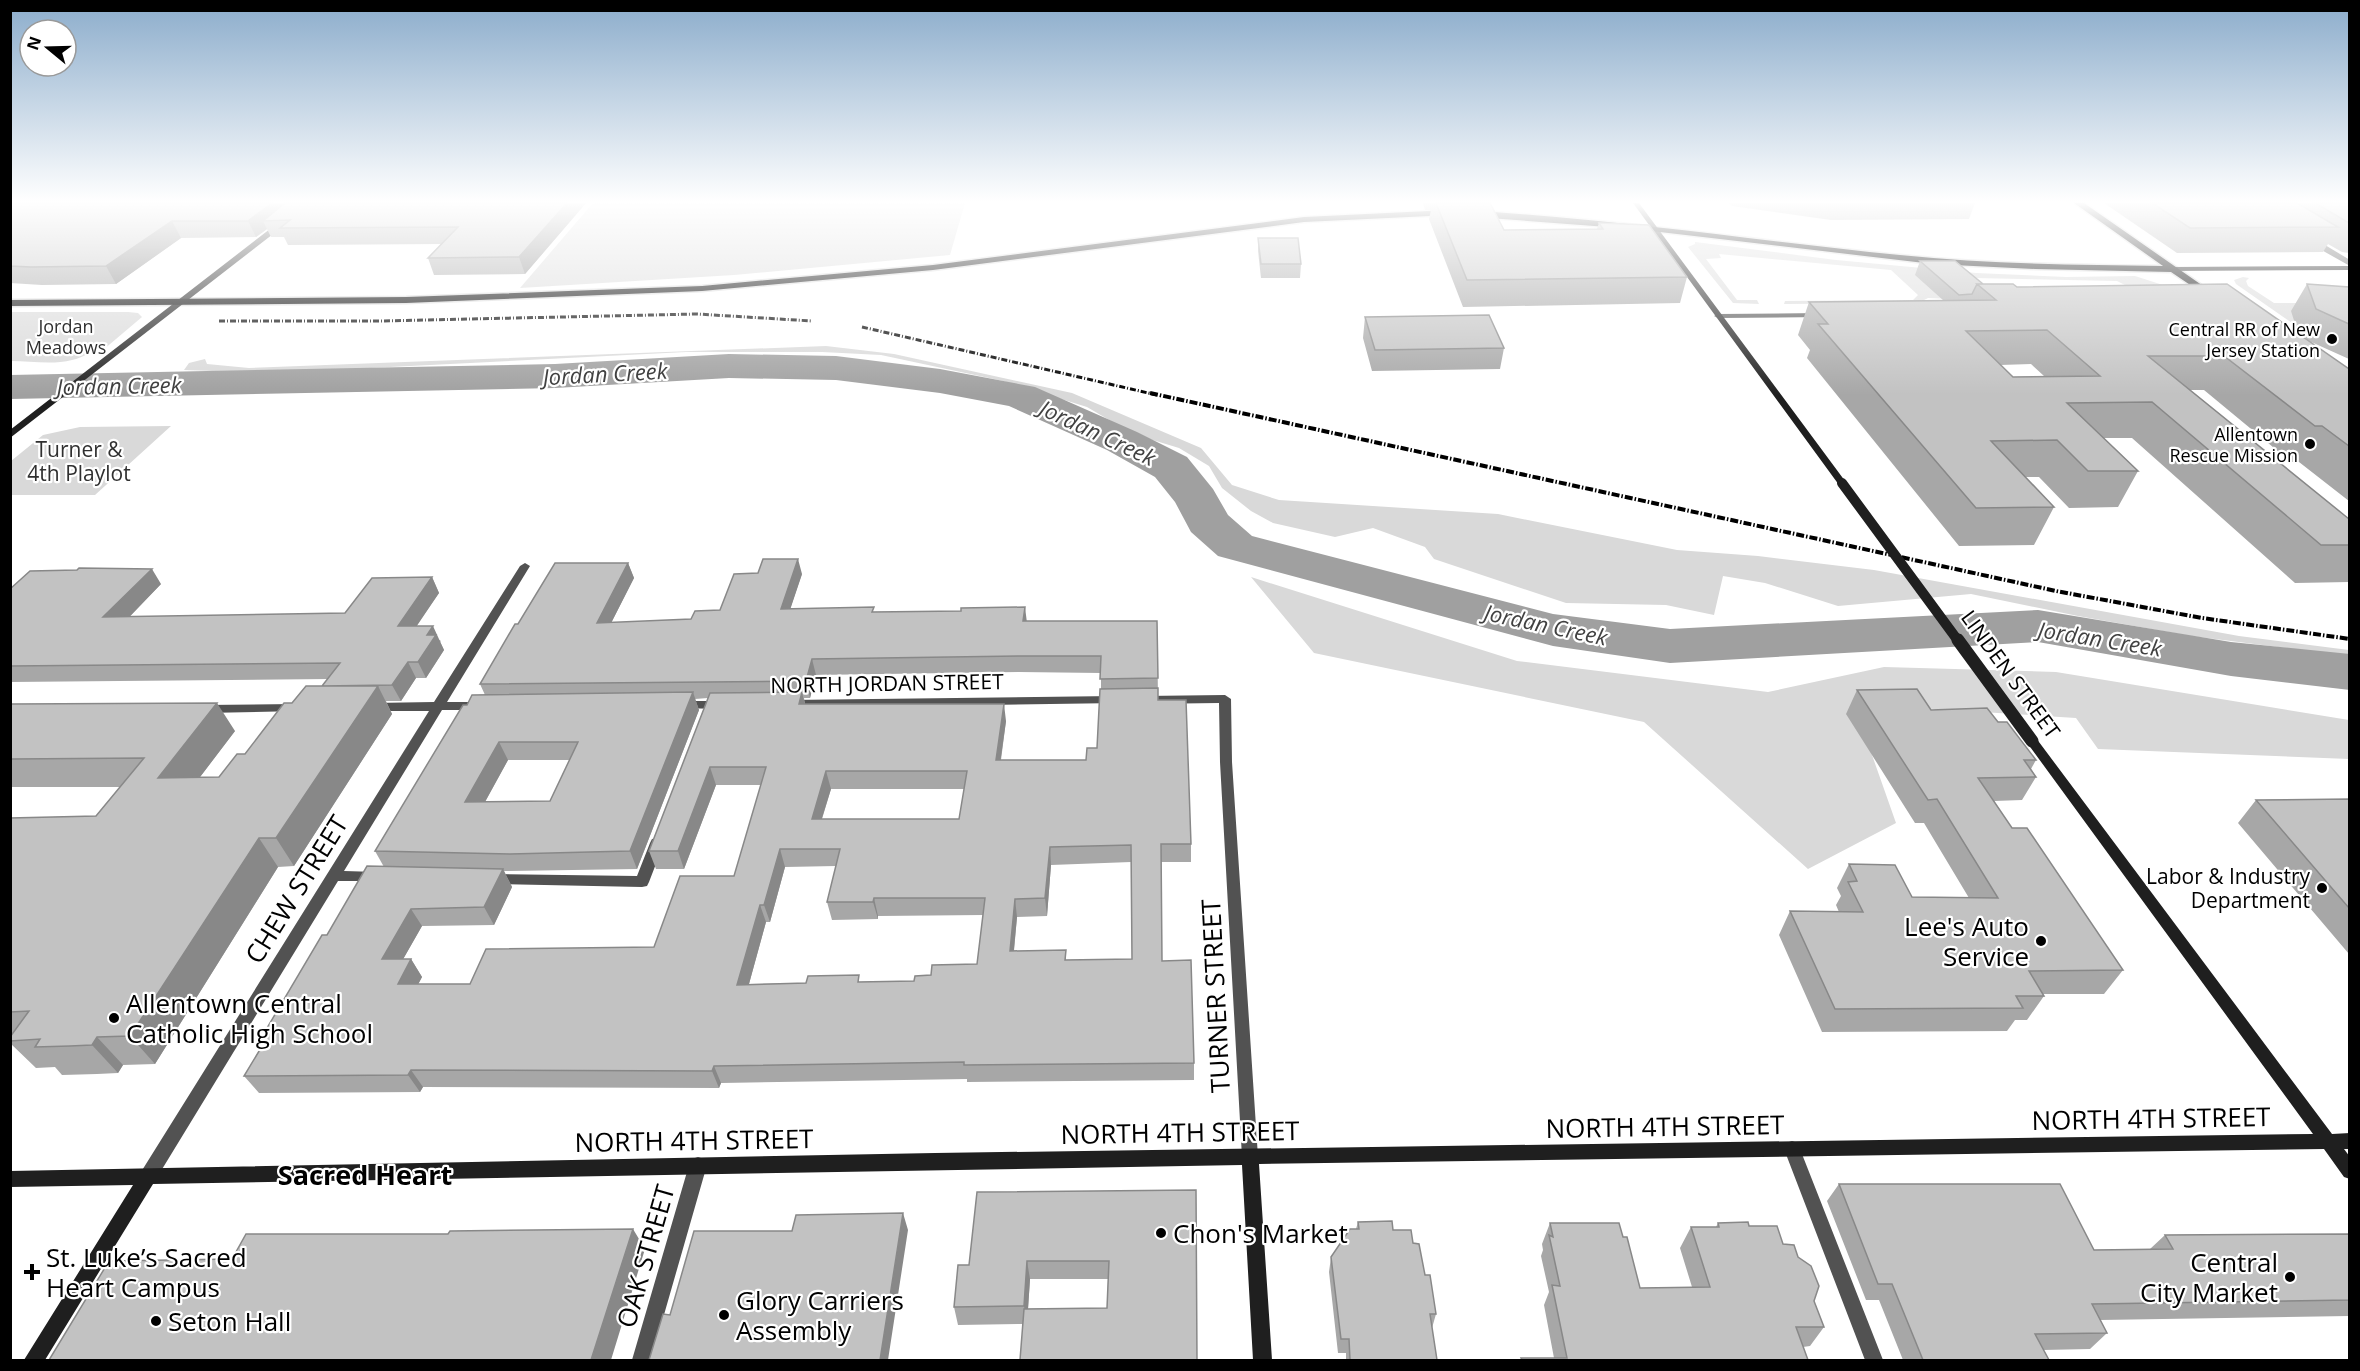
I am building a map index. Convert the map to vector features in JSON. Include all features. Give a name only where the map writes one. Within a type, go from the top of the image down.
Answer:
[{"type":"main road","points":[[10,303],[501,298],[795,282],[941,267]]},
{"type":"main road","points":[[2072,267],[2171,269]]},
{"type":"main road","points":[[2168,267],[2224,303]]},
{"type":"street","points":[[10,435],[226,267]]},
{"type":"street","name":"LINDEN STREET","points":[[1682,267],[2349,1171]]},
{"type":"street","points":[[2171,269],[2291,267]]},
{"type":"street","points":[[1718,316],[1829,315]]},
{"type":"street","name":"CHEW STREET","points":[[34,1360],[525,566]]},
{"type":"street","name":"NORTH JORDAN STREET","points":[[780,704],[1225,699]]},
{"type":"street","name":"TURNER STREET","points":[[1225,699],[1226,762],[1263,1360]]},
{"type":"street","points":[[674,705],[707,710],[733,705]]},
{"type":"street","points":[[357,708],[498,706]]},
{"type":"street","points":[[193,710],[310,708]]},
{"type":"street","points":[[476,879],[642,882],[663,826]]},
{"type":"street","points":[[334,876],[393,878]]},
{"type":"street","name":"NORTH 4TH STREET","points":[[10,1179],[698,1165],[2349,1141]]},
{"type":"street","points":[[1792,1149],[1874,1360]]},
{"type":"street","name":"OAK STREET","points":[[641,1360],[698,1165]]},
{"type":"green space","points":[[538,267],[821,267],[734,275],[520,288]]},
{"type":"green space","points":[[1704,267],[1712,267],[1737,300],[1757,300],[1759,304],[1733,303]]},
{"type":"green space","points":[[1859,267],[1911,267],[1976,273],[2066,277],[2135,276],[2166,286],[2129,287],[2117,281],[1975,278],[1952,299],[1928,298],[1918,303],[1784,304],[1785,301],[1913,300],[1918,295],[1891,270]]},
{"type":"green space","points":[[2249,278],[2246,281],[2248,286],[2274,303],[2349,303],[2311,312],[2291,311],[2299,319],[2295,325],[2236,284],[2234,280]]},
{"type":"green space","name":"Jordan Meadows","points":[[11,312],[128,312],[138,313],[142,317],[103,350],[94,351],[76,359],[57,362],[11,361]]},
{"type":"green space","points":[[826,346],[894,354],[1072,393],[1201,448],[1232,485],[1279,500],[1498,514],[1677,550],[1758,556],[1874,570],[2239,636],[2349,650],[2349,656],[2191,636],[1971,594],[1838,606],[1765,583],[1723,576],[1714,615],[1666,605],[1566,603],[1434,559],[1425,547],[1373,528],[1335,537],[1273,523],[1251,511],[1222,488],[1209,466],[1179,448],[1133,434],[1087,407],[1003,381],[881,355],[822,352],[686,352],[270,373],[184,370],[189,363],[205,359],[207,364],[249,368]]},
{"type":"green space","name":"Turner & 4th Playlot","points":[[171,426],[95,495],[11,495],[11,461],[43,435],[80,427]]},
{"type":"green space","points":[[1251,577],[1517,661],[1768,692],[1884,667],[2056,672],[2349,720],[2349,759],[2098,749],[2076,718],[1854,704],[1896,823],[1808,869],[1644,722],[1314,653]]},
{"type":"building","points":[[1462,267],[1680,267],[1687,277],[1467,280]]},
{"type":"building","points":[[1927,267],[1962,267],[1983,284],[1977,284],[1972,294],[1959,295]]},
{"type":"building","points":[[1977,284],[2013,284],[2017,287],[2227,284],[2349,369],[2349,446],[2322,426],[2315,426],[2224,356],[2148,356],[2349,519],[2349,545],[2321,545],[2152,402],[2067,403],[2138,471],[2088,471],[2057,440],[1991,441],[2054,507],[1976,508],[1818,324],[1828,324],[1809,302],[1996,300]],"holes":[[[2047,330],[2100,376],[2013,377],[1966,331]]]},
{"type":"building","points":[[2307,284],[2349,287],[2349,324],[2316,309]]},
{"type":"building","points":[[1489,315],[1504,348],[1375,350],[1365,317]]},
{"type":"building","points":[[763,559],[798,559],[781,609],[874,607],[872,612],[961,611],[961,608],[1025,607],[1023,621],[1157,621],[1158,678],[1100,679],[1101,656],[1018,656],[812,659],[806,681],[480,684],[515,624],[518,624],[555,563],[628,563],[597,623],[691,619],[695,611],[720,610],[734,574],[758,573]]},
{"type":"building","points":[[79,568],[152,569],[103,617],[345,613],[372,578],[432,577],[398,626],[433,626],[427,635],[436,635],[418,662],[408,662],[392,685],[322,686],[340,663],[10,666],[10,589],[30,571],[77,570]]},
{"type":"building","points":[[306,686],[378,686],[276,838],[259,838],[130,1036],[97,1037],[92,1045],[70,1046],[35,1047],[40,1039],[10,1041],[10,1037],[29,1011],[10,1012],[10,818],[96,816],[144,758],[10,759],[10,704],[217,703],[158,778],[219,777],[237,754],[245,754],[284,703],[292,703]]},
{"type":"building","points":[[1158,688],[1158,700],[1186,700],[1191,844],[1161,844],[1162,961],[1191,960],[1194,1063],[964,1065],[964,1062],[714,1066],[712,1071],[411,1070],[408,1075],[244,1076],[273,1028],[267,1028],[322,935],[327,935],[367,866],[503,869],[484,907],[411,909],[382,959],[411,959],[398,984],[470,984],[486,949],[654,947],[680,876],[734,876],[766,767],[710,767],[678,851],[649,851],[710,693],[802,692],[799,704],[1004,704],[996,760],[1086,760],[1087,748],[1097,748],[1100,689]],"holes":[[[826,771],[967,771],[959,819],[812,819]],[[1131,845],[1132,959],[1065,960],[1066,950],[1010,951],[1015,899],[1045,898],[1050,847]],[[780,849],[840,849],[827,902],[873,902],[874,898],[985,898],[977,964],[932,965],[931,975],[915,976],[914,981],[858,982],[859,975],[808,976],[806,983],[737,985],[760,905],[764,905]]]},
{"type":"building","points":[[1917,689],[1931,710],[1987,708],[1998,722],[2007,722],[2036,760],[2024,760],[2036,777],[1978,778],[2012,828],[2027,828],[2123,970],[2029,971],[2044,996],[2016,996],[2023,1008],[1835,1009],[1790,911],[1863,912],[1848,882],[1857,881],[1849,864],[1895,865],[1912,897],[1998,898],[1937,799],[1928,800],[1857,690]]},
{"type":"building","points":[[693,692],[630,851],[510,854],[375,851],[463,705],[467,705],[472,695]],"holes":[[[499,742],[578,742],[550,801],[465,802]]]},
{"type":"building","points":[[2349,799],[2349,908],[2256,800]]},
{"type":"building","points":[[1839,1184],[2060,1184],[2094,1250],[2173,1249],[2165,1235],[2349,1234],[2349,1300],[2092,1304],[2107,1333],[2035,1334],[2049,1360],[1923,1360],[1892,1284],[1878,1284]]},
{"type":"building","points":[[1196,1190],[1197,1360],[1020,1360],[1024,1309],[1107,1308],[1109,1261],[1027,1261],[1024,1306],[954,1307],[958,1265],[969,1265],[977,1192]]},
{"type":"building","points":[[903,1213],[880,1360],[649,1360],[663,1314],[670,1315],[694,1231],[792,1231],[796,1215]]},
{"type":"building","points":[[1392,1221],[1393,1230],[1411,1230],[1413,1243],[1419,1244],[1425,1275],[1430,1275],[1436,1314],[1430,1314],[1437,1360],[1350,1360],[1349,1339],[1341,1339],[1331,1257],[1350,1229],[1359,1229],[1358,1222]]},
{"type":"building","points":[[1748,1222],[1749,1226],[1777,1226],[1783,1244],[1794,1245],[1798,1257],[1811,1266],[1819,1286],[1814,1301],[1824,1327],[1796,1327],[1808,1360],[1522,1360],[1521,1358],[1567,1358],[1552,1285],[1560,1286],[1549,1235],[1553,1237],[1550,1223],[1619,1223],[1623,1237],[1627,1237],[1640,1288],[1710,1287],[1691,1227],[1719,1227],[1718,1223]]},
{"type":"building","points":[[633,1229],[591,1360],[49,1360],[109,1261],[232,1259],[246,1234],[448,1234],[450,1231]]},
{"type":"waterway","name":"Jordan Creek","points":[[10,387],[555,376],[729,366],[836,368],[940,381],[1020,396],[1122,441],[1171,467],[1197,499],[1208,522],[1235,546],[1553,630],[1670,646],[2038,626],[2231,659],[2350,672]]},
{"type":"railway","points":[[219,321],[380,321],[697,314],[812,321]]},
{"type":"railway","points":[[862,327],[1157,395]]},
{"type":"railway","points":[[1150,393],[2056,591],[2202,618],[2350,639]]},
{"type":"place","name":"Central RR of New Jersey Station","points":[[2332,339]]},
{"type":"place","name":"Allentown Rescue Mission","points":[[2310,444]]},
{"type":"place","name":"Labor & Industry Department","points":[[2322,888]]},
{"type":"place","name":"Lee's Auto Service","points":[[2041,941]]},
{"type":"place","name":"Allentown Central Catholic High School","points":[[114,1018]]},
{"type":"place","name":"Chon's Market","points":[[1161,1233]]},
{"type":"place","name":"St. Luke’s Sacred Heart Campus","points":[[32,1272]]},
{"type":"place","name":"Central City Market","points":[[2290,1277]]},
{"type":"place","name":"Glory Carriers Assembly","points":[[724,1315]]},
{"type":"place","name":"Seton Hall","points":[[156,1321]]},
{"type":"district","name":"Sacred Heart","points":[[365,1174]]}]
